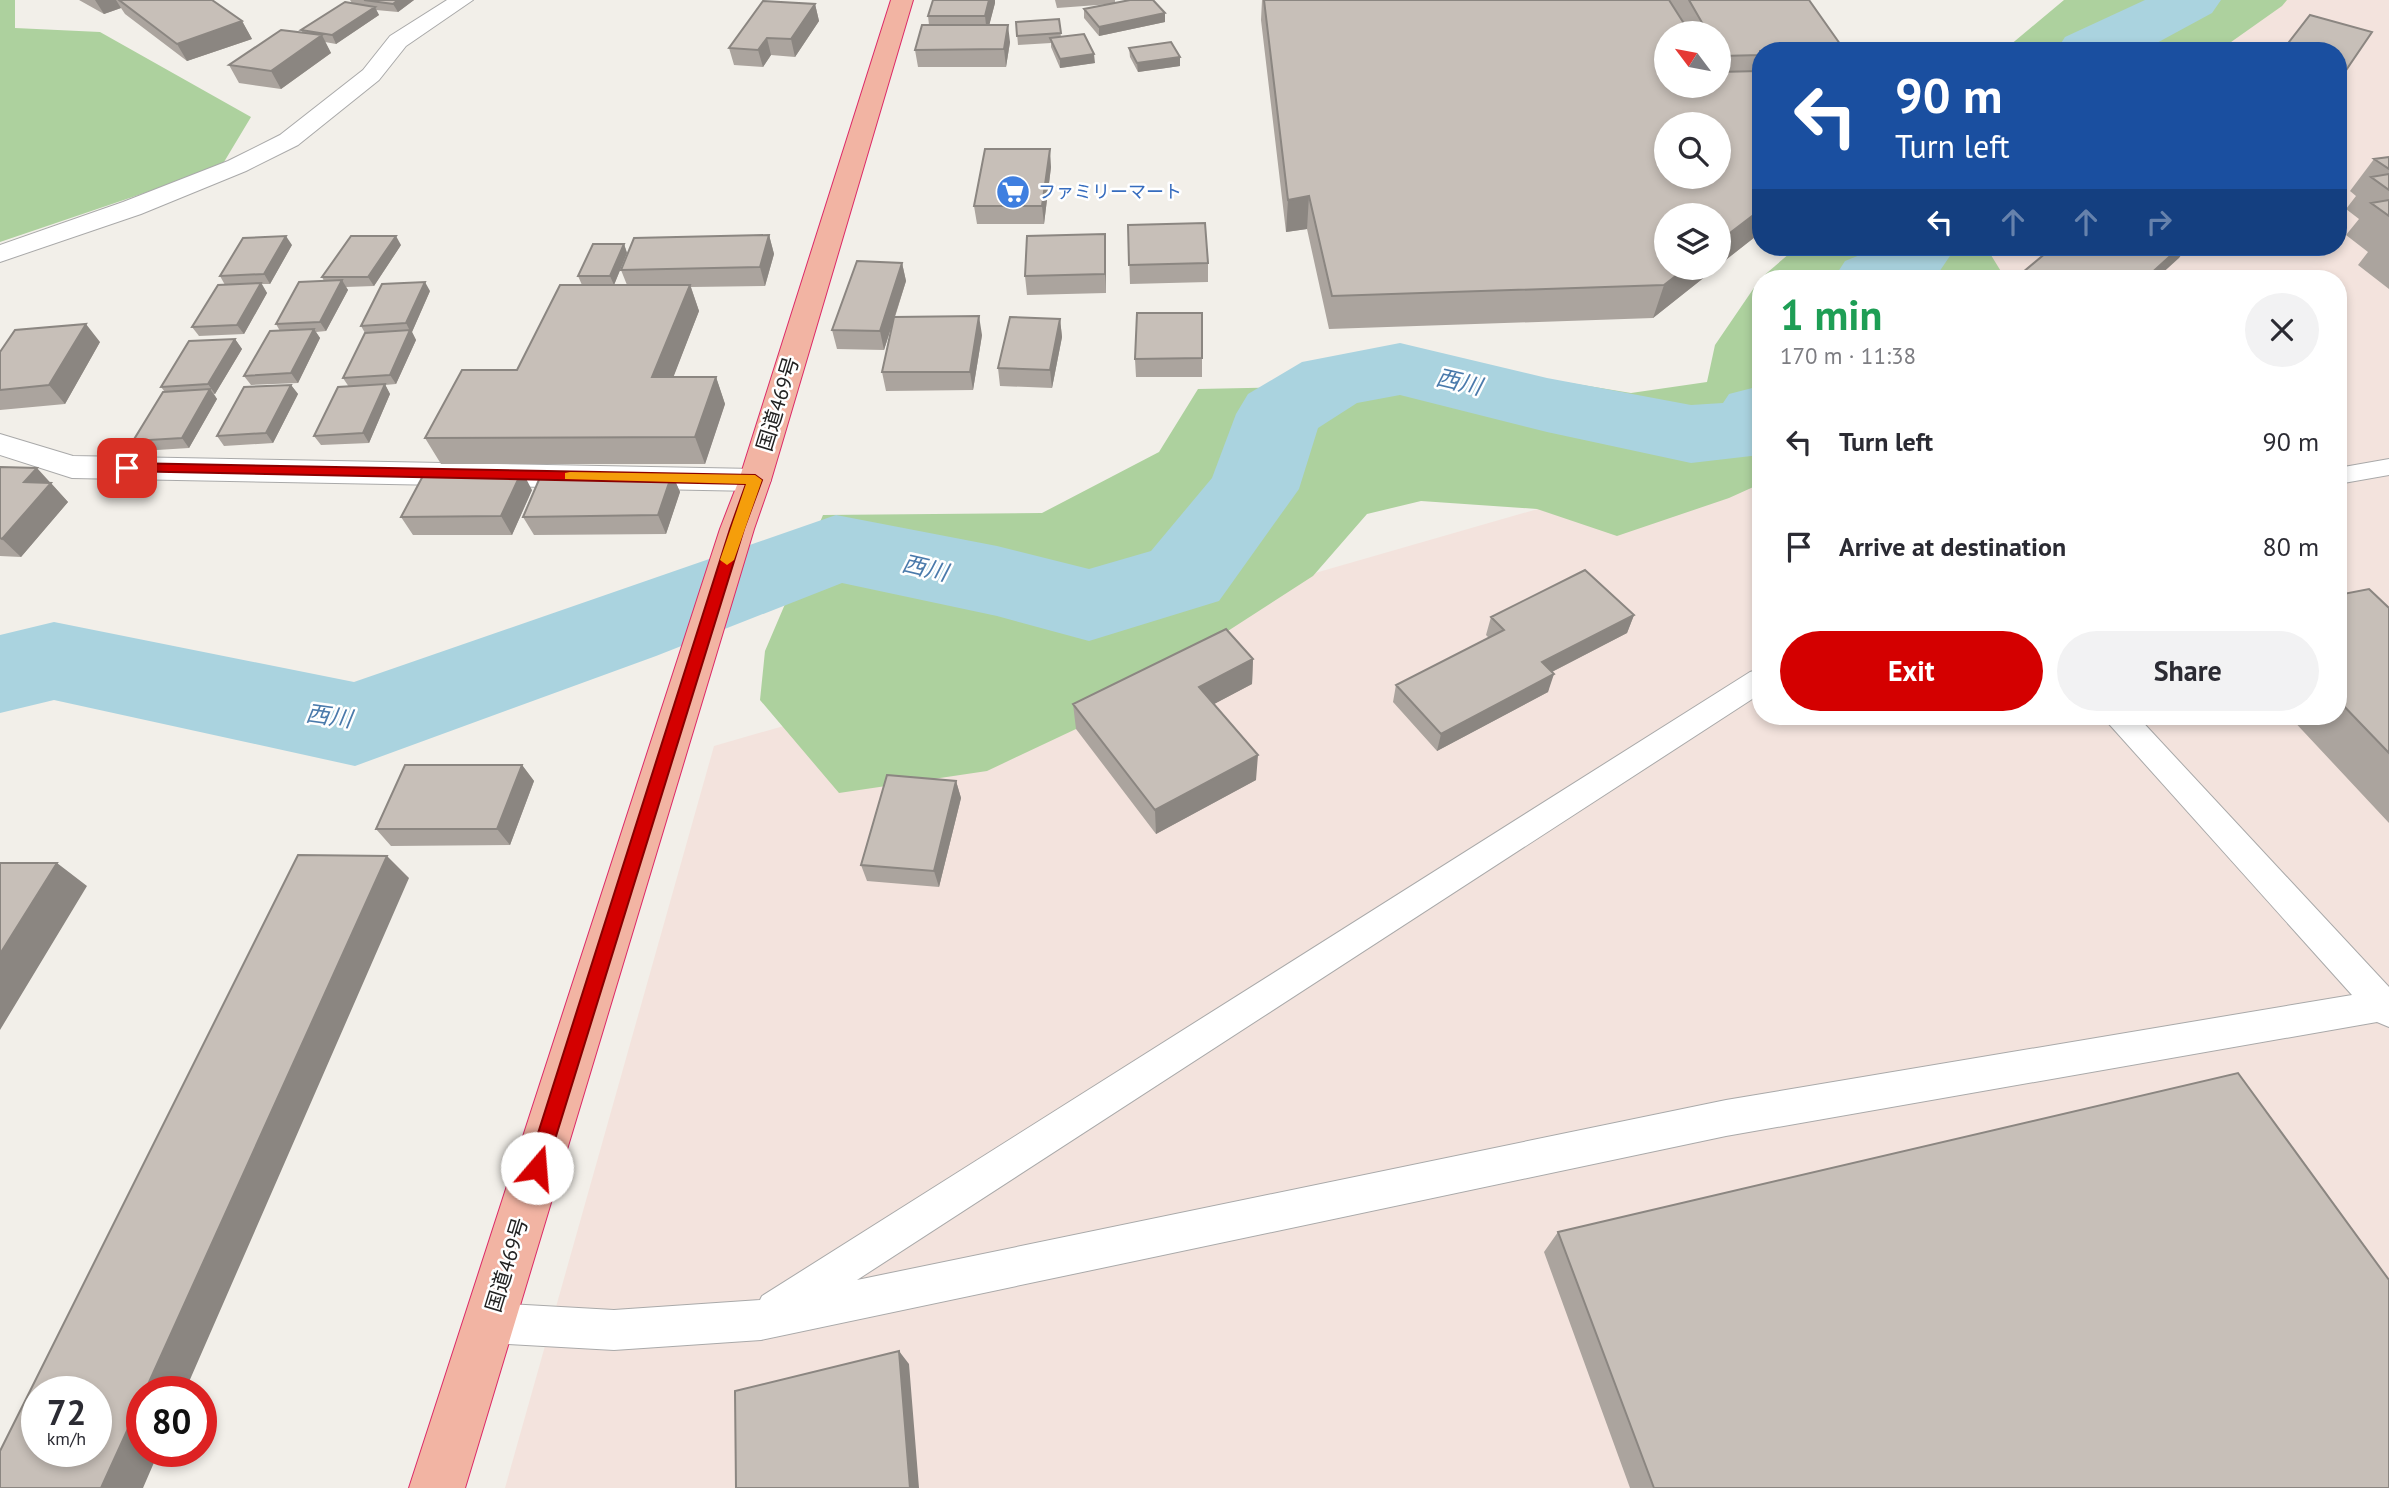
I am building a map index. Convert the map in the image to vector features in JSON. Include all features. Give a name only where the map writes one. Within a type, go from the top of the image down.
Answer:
[{"type":"highway","name":"国道469号","points":[[437,1488],[737,529],[755,480],[902,0]]},
{"type":"street","points":[[0,254],[132,208],[237,166],[289,140],[371,75],[398,41],[462,0]]},
{"type":"street","points":[[0,444],[72,467],[755,480]]},
{"type":"lane","points":[[2347,474],[2389,467]]},
{"type":"lane","points":[[761,1320],[1752,685]]},
{"type":"lane","points":[[2127,725],[2386,1008]]},
{"type":"lane","points":[[489,1323],[614,1330],[761,1320],[1727,1118],[2386,1008]]},
{"type":"shaded area","points":[[2217,0],[2389,0],[2389,1488],[505,1488],[714,746],[1752,447],[1752,725],[2347,725],[2347,270],[1961,270],[1975,256],[2347,256],[2347,42],[2177,42]]},
{"type":"green space","points":[[0,0],[15,0],[15,28],[100,32],[251,117],[221,167],[0,242]]},
{"type":"green space","points":[[2064,0],[2287,0],[2231,42],[2014,42]]},
{"type":"green space","points":[[1787,256],[1992,256],[2000,270],[1770,270]]},
{"type":"green space","points":[[1752,291],[1752,488],[1729,498],[1617,536],[1537,509],[1421,501],[1367,514],[1313,576],[1076,729],[987,771],[839,793],[760,700],[765,651],[823,515],[1042,513],[1159,452],[1198,389],[1564,382],[1631,393],[1707,382],[1715,345]]},
{"type":"building","points":[[119,0],[212,0],[242,21],[177,44]]},
{"type":"building","points":[[364,0],[398,0],[393,4]]},
{"type":"building","points":[[933,0],[989,0],[985,16],[928,16]]},
{"type":"building","points":[[1130,0],[1153,0],[1165,13],[1099,27],[1084,9]]},
{"type":"building","points":[[1264,0],[1669,0],[1682,21],[1654,21],[1654,98],[1731,98],[1731,72],[1752,71],[1752,216],[1731,232],[1731,203],[1654,203],[1654,280],[1670,280],[1664,285],[1332,296],[1309,196],[1288,200]]},
{"type":"building","points":[[1689,0],[1809,0],[1839,42],[1752,42],[1752,55],[1731,56],[1731,21],[1701,21]]},
{"type":"building","points":[[763,1],[815,4],[791,39],[767,38],[758,50],[729,48]]},
{"type":"building","points":[[345,2],[375,7],[332,35],[301,30]]},
{"type":"building","points":[[2310,15],[2372,32],[2347,69],[2347,42],[2289,42]]},
{"type":"building","points":[[1059,19],[1061,33],[1017,36],[1016,22]]},
{"type":"building","points":[[922,25],[1008,25],[1004,49],[915,50]]},
{"type":"building","points":[[281,30],[322,35],[271,71],[229,65]]},
{"type":"building","points":[[1084,34],[1094,54],[1060,59],[1050,38]]},
{"type":"building","points":[[1171,42],[1180,57],[1137,63],[1129,48]]},
{"type":"building","points":[[985,149],[1050,149],[1042,206],[974,206]]},
{"type":"building","points":[[2389,157],[2389,169],[2374,159]]},
{"type":"building","points":[[2389,174],[2389,190],[2371,177]]},
{"type":"building","points":[[2389,200],[2389,216],[2371,203]]},
{"type":"building","points":[[1205,223],[1208,263],[1129,265],[1128,225]]},
{"type":"building","points":[[1105,234],[1105,274],[1025,276],[1027,236]]},
{"type":"building","points":[[769,235],[760,267],[621,270],[634,238]]},
{"type":"building","points":[[286,236],[264,274],[220,276],[243,238]]},
{"type":"building","points":[[351,236],[396,236],[368,277],[322,277]]},
{"type":"building","points":[[593,244],[624,244],[610,276],[578,276]]},
{"type":"building","points":[[2042,256],[2170,256],[2155,270],[2026,270]]},
{"type":"building","points":[[857,261],[902,263],[880,331],[832,330]]},
{"type":"building","points":[[342,280],[320,322],[276,324],[299,282]]},
{"type":"building","points":[[425,282],[406,323],[361,326],[382,284]]},
{"type":"building","points":[[261,283],[237,325],[192,327],[218,285]]},
{"type":"building","points":[[560,285],[690,285],[652,377],[716,377],[695,437],[425,438],[462,370],[517,370]]},
{"type":"building","points":[[1137,313],[1202,313],[1202,358],[1135,359]]},
{"type":"building","points":[[979,316],[970,372],[882,372],[894,317]]},
{"type":"building","points":[[1010,317],[1060,319],[1050,370],[998,368]]},
{"type":"building","points":[[86,324],[49,385],[0,390],[0,352],[15,330]]},
{"type":"building","points":[[314,329],[291,373],[244,376],[270,331]]},
{"type":"building","points":[[410,330],[390,375],[343,378],[365,333]]},
{"type":"building","points":[[235,339],[208,384],[161,387],[189,341]]},
{"type":"building","points":[[385,384],[363,433],[314,436],[338,387]]},
{"type":"building","points":[[291,385],[266,433],[217,436],[244,387]]},
{"type":"building","points":[[210,389],[182,438],[133,441],[163,392]]},
{"type":"building","points":[[0,467],[37,468],[24,482],[51,483],[2,539],[0,538]]},
{"type":"building","points":[[522,471],[501,516],[401,517],[425,472]]},
{"type":"building","points":[[672,474],[658,515],[523,517],[541,475]]},
{"type":"building","points":[[1585,570],[1634,615],[1542,662],[1554,674],[1441,734],[1396,685],[1504,630],[1491,617]]},
{"type":"building","points":[[2369,589],[2389,608],[2389,753],[2347,709],[2347,593]]},
{"type":"building","points":[[1226,629],[1253,659],[1199,687],[1258,755],[1155,810],[1073,704]]},
{"type":"building","points":[[405,765],[522,765],[497,829],[376,829]]},
{"type":"building","points":[[887,775],[956,781],[934,871],[861,865]]},
{"type":"building","points":[[298,855],[387,856],[152,1376],[126,1376],[126,1433],[112,1464],[112,1376],[38,1376]]},
{"type":"building","points":[[0,863],[57,863],[0,954]]},
{"type":"building","points":[[2238,1073],[2389,1280],[2389,1488],[1654,1488],[1558,1232]]},
{"type":"building","points":[[899,1351],[910,1488],[736,1488],[735,1391]]},
{"type":"building","points":[[21,1409],[21,1467],[111,1467],[101,1488],[0,1488],[0,1451]]},
{"type":"waterway","name":"西川","points":[[2109,42],[2191,0]]},
{"type":"waterway","name":"西川","points":[[1891,270],[1907,263],[1912,256]]},
{"type":"waterway","name":"西川","points":[[0,674],[54,661],[355,724],[621,630],[836,548],[997,581],[1089,605],[1185,576],[1254,489],[1279,414],[1332,381],[1400,369],[1547,405],[1691,434],[1749,430],[1752,426]]},
{"type":"slow traffic","points":[[570,476],[755,480],[727,560]]},
{"type":"place","name":"ファミリーマート","points":[[1013,192]]},
{"type":"route","points":[[127,468],[755,480],[737,529],[537,1168]]}]
